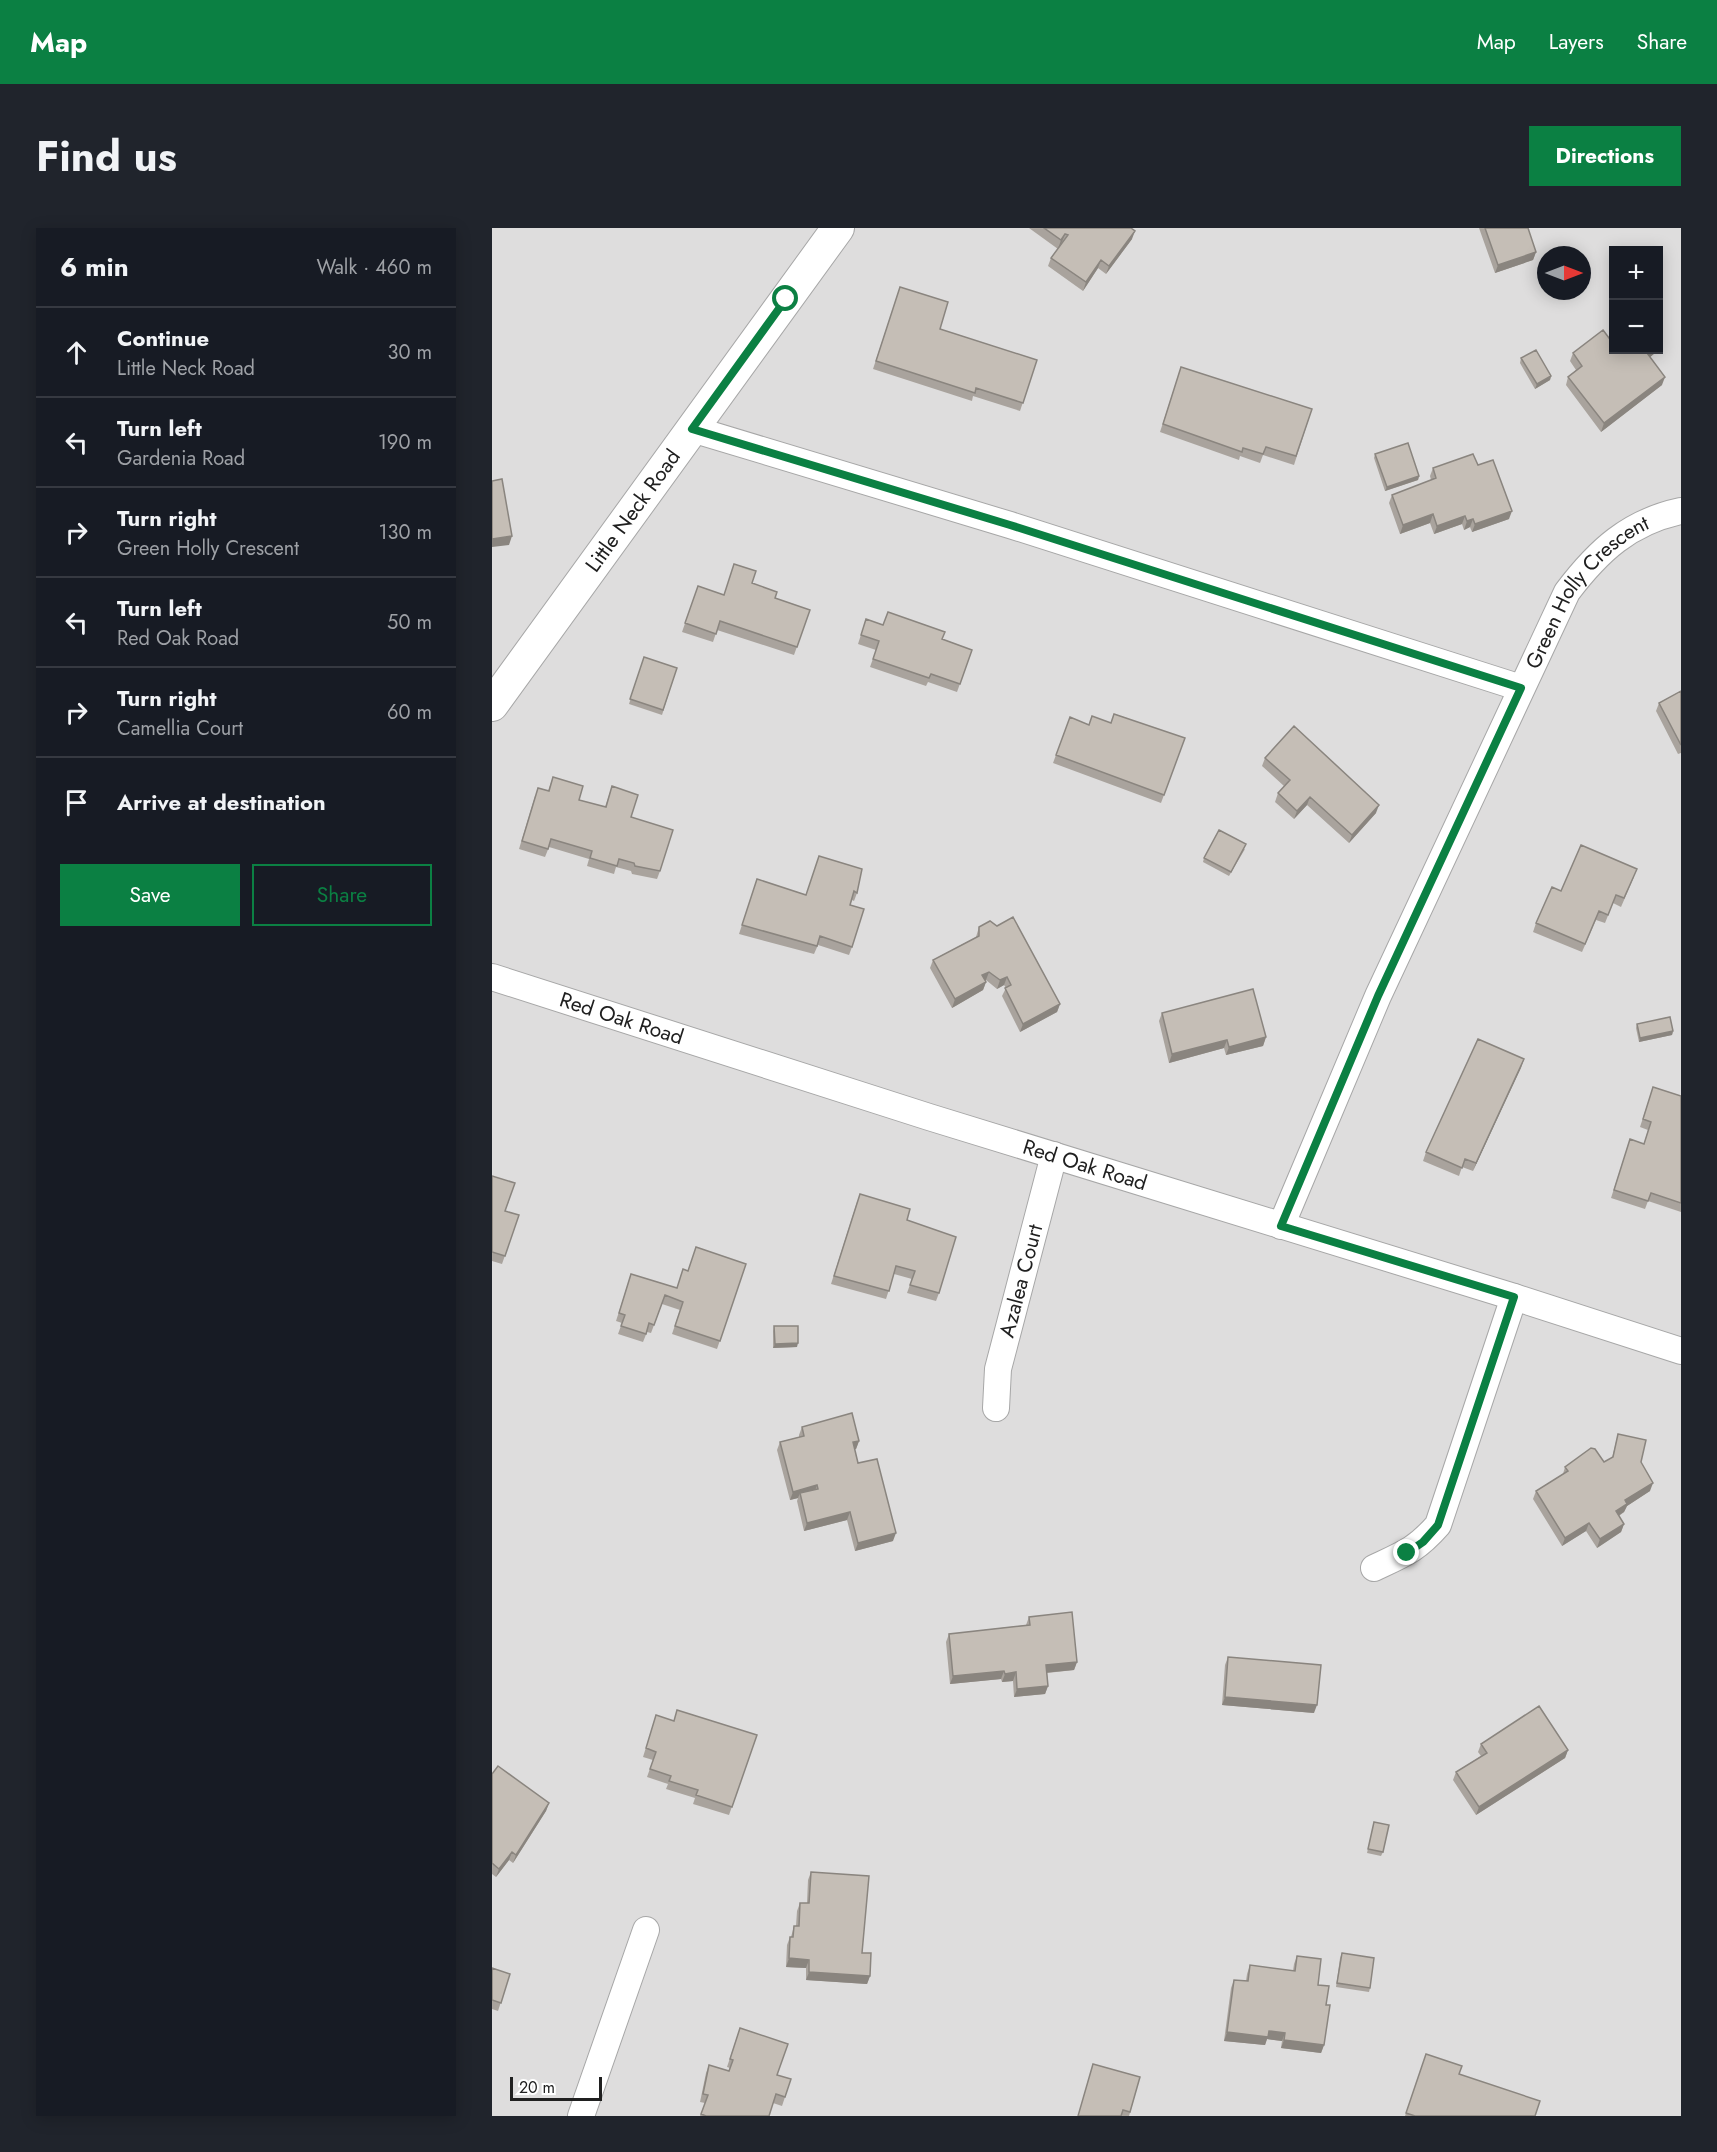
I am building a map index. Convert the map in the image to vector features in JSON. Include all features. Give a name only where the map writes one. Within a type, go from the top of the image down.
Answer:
[{"type":"street","name":"Little Neck Road","points":[[492,705],[838,228]]},
{"type":"street","points":[[692,429],[1032,532],[1521,688]]},
{"type":"street","name":"Green Holly Crescent","points":[[1281,1226],[1378,996],[1567,592],[1588,563],[1610,544],[1640,525],[1681,511]]},
{"type":"street","name":"Red Oak Road","points":[[492,977],[1681,1351]]},
{"type":"street","name":"Azalea Court","points":[[996,1408],[998,1369],[1054,1155]]},
{"type":"street","points":[[1374,1568],[1407,1553],[1423,1542],[1438,1525],[1514,1297]]},
{"type":"street","points":[[581,2116],[646,1930]]},
{"type":"shaded area","points":[[492,228],[1681,228],[1681,2116],[492,2116]]},
{"type":"building","points":[[1044,228],[1131,228],[1135,231],[1109,266],[1101,260],[1086,282],[1051,258],[1068,235],[1065,234],[1061,240]]},
{"type":"building","points":[[1485,228],[1528,228],[1536,252],[1498,265]]},
{"type":"building","points":[[900,287],[948,302],[940,329],[1037,360],[1023,403],[976,388],[975,393],[876,361]]},
{"type":"building","points":[[1603,330],[1609,338],[1609,354],[1648,354],[1665,377],[1604,423],[1568,377],[1582,366],[1573,353]]},
{"type":"building","points":[[1536,350],[1551,376],[1537,384],[1521,358]]},
{"type":"building","points":[[1181,367],[1312,409],[1296,456],[1266,447],[1263,454],[1243,448],[1242,452],[1163,424]]},
{"type":"building","points":[[1408,443],[1419,476],[1387,487],[1375,454]]},
{"type":"building","points":[[1473,454],[1478,465],[1493,460],[1512,511],[1475,524],[1473,519],[1467,521],[1465,516],[1437,526],[1433,514],[1403,525],[1392,495],[1436,478],[1433,468]]},
{"type":"building","points":[[502,479],[512,536],[492,539],[492,481]]},
{"type":"building","points":[[734,564],[756,571],[752,583],[777,592],[775,598],[810,610],[797,647],[720,621],[716,634],[685,623],[698,586],[724,595]]},
{"type":"building","points":[[888,612],[945,632],[942,639],[972,650],[960,684],[931,674],[929,678],[873,659],[879,641],[861,635],[866,619],[883,625]]},
{"type":"building","points":[[644,657],[677,668],[663,710],[630,699]]},
{"type":"building","points":[[1681,691],[1681,745],[1659,703]]},
{"type":"building","points":[[1114,714],[1185,738],[1164,795],[1056,755],[1070,717],[1089,725],[1092,716],[1111,723]]},
{"type":"building","points":[[1294,726],[1379,805],[1352,835],[1310,797],[1297,811],[1278,793],[1290,780],[1265,758]]},
{"type":"building","points":[[553,777],[583,786],[579,800],[606,807],[612,786],[638,795],[631,817],[673,830],[660,871],[635,866],[634,863],[619,859],[617,866],[590,858],[592,851],[551,839],[548,849],[522,841],[538,788],[549,791]]},
{"type":"building","points":[[1219,830],[1246,844],[1231,872],[1204,858]]},
{"type":"building","points":[[1581,845],[1637,869],[1624,898],[1616,895],[1608,915],[1599,911],[1585,944],[1536,923],[1552,887],[1561,891]]},
{"type":"building","points":[[819,856],[862,869],[857,893],[854,891],[850,905],[864,909],[852,947],[820,936],[817,946],[742,925],[757,879],[806,895]]},
{"type":"building","points":[[1013,917],[1060,1004],[1023,1024],[1005,988],[1011,985],[1007,977],[1000,980],[989,972],[982,975],[986,982],[955,999],[933,960],[979,936],[979,927],[990,921],[997,926]]},
{"type":"building","points":[[1253,989],[1266,1037],[1229,1047],[1227,1040],[1172,1054],[1162,1013]]},
{"type":"building","points":[[1670,1017],[1673,1031],[1640,1038],[1637,1024]]},
{"type":"building","points":[[1478,1039],[1524,1059],[1476,1163],[1465,1159],[1462,1168],[1426,1152]]},
{"type":"building","points":[[1653,1087],[1681,1096],[1681,1203],[1651,1193],[1648,1201],[1614,1190],[1630,1139],[1644,1144],[1651,1122],[1643,1119]]},
{"type":"building","points":[[492,1176],[515,1183],[505,1211],[519,1215],[505,1256],[492,1252]]},
{"type":"building","points":[[860,1194],[910,1209],[907,1220],[956,1237],[939,1293],[910,1285],[915,1271],[896,1266],[889,1291],[834,1276]]},
{"type":"building","points":[[696,1247],[746,1264],[720,1341],[675,1326],[683,1302],[665,1295],[654,1325],[649,1323],[646,1334],[621,1326],[625,1315],[619,1313],[631,1274],[677,1288],[683,1269],[688,1271]]},
{"type":"building","points":[[774,1326],[798,1326],[798,1343],[775,1344]]},
{"type":"building","points":[[852,1413],[859,1441],[853,1442],[858,1463],[877,1459],[896,1533],[858,1543],[850,1512],[807,1523],[800,1493],[818,1489],[817,1485],[793,1492],[780,1442],[804,1436],[802,1427]]},
{"type":"building","points":[[1618,1434],[1646,1440],[1641,1462],[1653,1483],[1625,1500],[1627,1504],[1616,1511],[1624,1524],[1600,1539],[1589,1523],[1565,1538],[1536,1491],[1568,1471],[1565,1467],[1591,1448],[1595,1449],[1604,1462],[1613,1457]]},
{"type":"building","points":[[1072,1612],[1077,1662],[1046,1665],[1048,1686],[1017,1689],[1016,1672],[953,1676],[949,1634],[1030,1625],[1029,1617]]},
{"type":"building","points":[[1228,1657],[1321,1665],[1317,1705],[1225,1697]]},
{"type":"building","points":[[1539,1706],[1568,1750],[1479,1807],[1456,1772],[1487,1753],[1481,1744]]},
{"type":"building","points":[[677,1710],[757,1735],[732,1807],[696,1795],[698,1790],[669,1781],[671,1776],[650,1769],[656,1752],[646,1748],[656,1715],[674,1721]]},
{"type":"building","points":[[498,1766],[549,1803],[516,1855],[512,1852],[499,1869],[492,1863],[492,1774]]},
{"type":"building","points":[[1374,1822],[1389,1825],[1383,1852],[1368,1849]]},
{"type":"building","points":[[811,1872],[869,1876],[862,1953],[871,1953],[870,1976],[809,1972],[809,1960],[789,1958],[790,1937],[793,1937],[794,1926],[799,1926],[800,1903],[809,1903]]},
{"type":"building","points":[[1342,1953],[1374,1958],[1370,1988],[1337,1983]]},
{"type":"building","points":[[1297,1956],[1321,1959],[1318,1985],[1329,1986],[1326,2005],[1330,2005],[1324,2045],[1284,2040],[1285,2033],[1269,2031],[1268,2037],[1227,2032],[1234,1980],[1248,1981],[1250,1965],[1295,1971]]},
{"type":"building","points":[[492,1968],[510,1974],[501,2003],[492,2000]]},
{"type":"building","points":[[740,2028],[788,2044],[777,2075],[791,2079],[785,2097],[776,2094],[769,2116],[706,2116],[701,2114],[708,2095],[703,2094],[709,2065],[729,2071],[733,2060],[730,2059]]},
{"type":"building","points":[[1426,2054],[1462,2066],[1459,2074],[1540,2101],[1535,2116],[1415,2116],[1406,2113]]},
{"type":"building","points":[[1093,2064],[1140,2077],[1130,2112],[1123,2110],[1121,2116],[1078,2116]]},
{"type":"route","points":[[786,299],[692,429],[1010,525],[1383,642],[1521,688],[1378,996],[1281,1226],[1514,1297],[1438,1525],[1423,1542],[1407,1553]]}]
